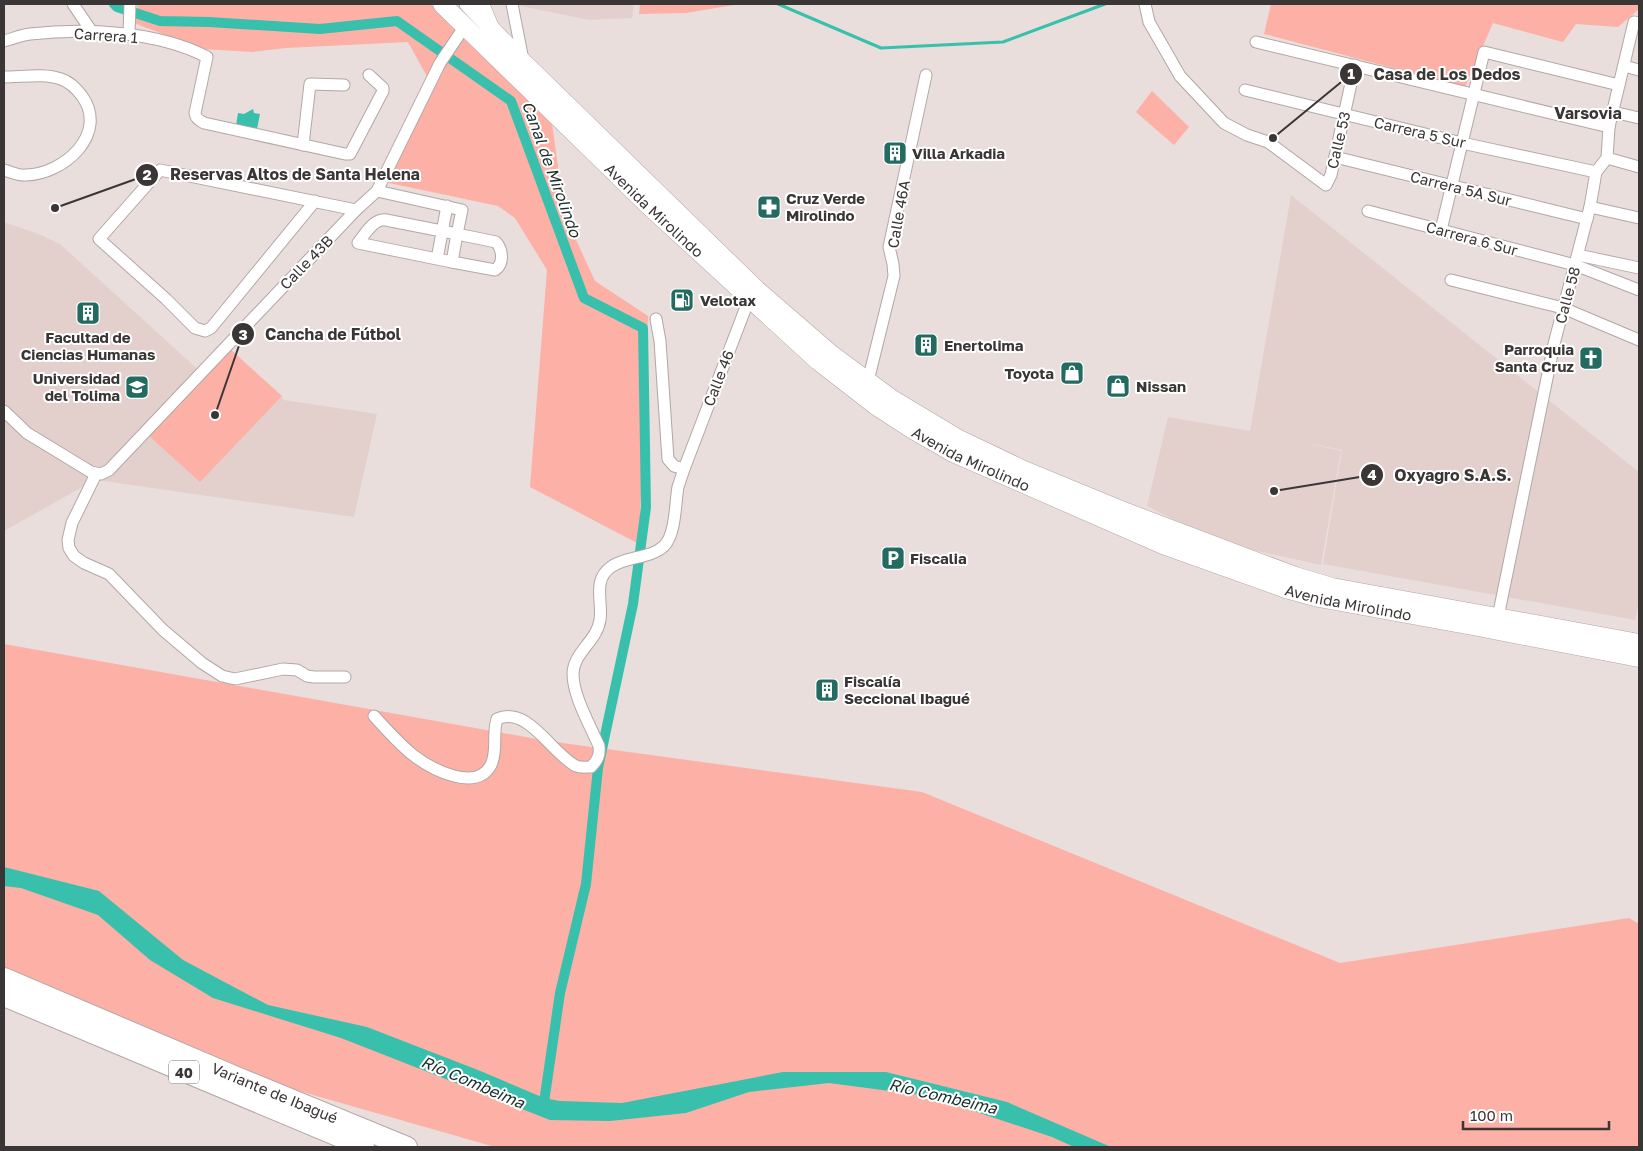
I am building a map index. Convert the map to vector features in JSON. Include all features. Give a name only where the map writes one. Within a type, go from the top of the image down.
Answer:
[{"type":"highway","name":"Variante de Ibagué","points":[[4,978],[407,1147]]},
{"type":"highway","name":"Variante de Ibagué","points":[[4,996],[364,1147]]},
{"type":"main road","name":"Avenida Mirolindo","points":[[442,4],[702,256],[892,398],[939,427],[992,456],[1126,512],[1295,576],[1332,587],[1497,623],[1639,658]]},
{"type":"main road","points":[[466,4],[490,28]]},
{"type":"main road","name":"Avenida Mirolindo","points":[[480,4],[490,28],[818,361],[876,406],[953,453],[1163,545],[1286,589],[1319,598],[1639,643]]},
{"type":"street","points":[[73,4],[92,32]]},
{"type":"street","points":[[129,34],[130,4]]},
{"type":"street","points":[[512,4],[523,62]]},
{"type":"street","name":"Calle 53","points":[[1147,12],[1180,76],[1224,124],[1268,142],[1326,185],[1335,156],[1355,66]]},
{"type":"street","points":[[1637,23],[1609,127],[1607,158],[1639,167]]},
{"type":"street","name":"Calle 43B","points":[[96,474],[109,470],[356,210],[377,191],[440,63],[465,26]]},
{"type":"street","name":"Carrera 1","points":[[4,41],[28,34],[92,32],[129,34],[190,48],[207,58],[195,113],[196,118],[204,123],[303,145]]},
{"type":"street","points":[[1256,42],[1609,127]]},
{"type":"street","points":[[1440,230],[1484,52],[1619,85]]},
{"type":"street","points":[[1624,66],[1639,70]]},
{"type":"street","points":[[344,85],[310,84],[303,145],[350,154],[383,88],[381,84],[369,75]]},
{"type":"street","name":"Calle 46A","points":[[868,381],[894,276],[889,247],[926,75]]},
{"type":"street","points":[[4,77],[46,76],[60,79],[76,88],[87,103],[91,117],[89,135],[84,144],[52,169],[24,176],[4,170]]},
{"type":"street","name":"Carrera 5 Sur","points":[[1245,90],[1596,172]]},
{"type":"street","points":[[1613,112],[1639,118]]},
{"type":"street","name":"Carrera 5A Sur","points":[[1335,156],[1587,219]]},
{"type":"street","name":"Calle 58","points":[[1497,623],[1554,344],[1590,207],[1596,172],[1607,158]]},
{"type":"street","points":[[315,202],[211,328],[205,331],[194,328],[99,239],[160,170],[356,210]]},
{"type":"street","points":[[377,191],[462,210],[452,262]]},
{"type":"street","points":[[437,258],[447,206]]},
{"type":"street","points":[[1590,207],[1639,218]]},
{"type":"street","name":"Carrera 6 Sur","points":[[1368,211],[1440,230],[1577,260],[1639,268]]},
{"type":"street","points":[[382,219],[457,234],[496,242],[501,248],[501,263],[498,268],[491,270],[358,243],[375,223],[382,219]]},
{"type":"street","points":[[1577,260],[1639,290]]},
{"type":"street","points":[[1451,280],[1563,308],[1639,340]]},
{"type":"street","name":"Calle 46","points":[[374,716],[413,755],[447,774],[470,779],[484,774],[491,764],[495,750],[494,728],[497,719],[506,715],[518,718],[539,733],[568,761],[578,767],[591,766],[598,760],[599,746],[575,690],[573,672],[578,657],[594,636],[600,620],[598,594],[601,579],[610,567],[632,557],[649,554],[664,546],[671,534],[678,487],[684,469],[753,294]]},
{"type":"street","points":[[656,319],[660,341],[668,459],[674,466],[684,469]]},
{"type":"street","points":[[4,411],[27,433],[96,474],[72,523],[68,540],[69,548],[74,556],[84,563],[109,574],[163,630],[202,663],[222,676],[235,679],[283,669],[296,670],[307,676],[314,677],[345,677]]},
{"type":"shaded area","points":[[431,4],[551,117],[565,216],[595,281],[648,316],[639,544],[530,487],[547,270],[515,218],[498,206],[389,183],[429,80],[408,42],[286,48],[252,52],[202,49],[134,23],[138,5]]},
{"type":"shaded area","points":[[521,4],[634,4],[632,18],[589,20],[521,6]]},
{"type":"shaded area","points":[[640,4],[734,5],[686,13],[639,14]]},
{"type":"shaded area","points":[[1271,4],[1639,4],[1639,9],[1618,27],[1576,24],[1563,42],[1493,23],[1465,87],[1264,34]]},
{"type":"shaded area","points":[[1152,91],[1189,127],[1174,145],[1136,112]]},
{"type":"shaded area","points":[[1291,195],[1639,472],[1639,601],[1635,620],[1323,564],[1342,450],[1302,442],[1341,451],[1321,565],[1217,542],[1147,506],[1168,417],[1250,431]]},
{"type":"shaded area","name":"Universidad del Tolima","points":[[4,222],[60,244],[204,375],[230,349],[284,400],[377,414],[354,517],[104,481],[93,481],[4,531]]},
{"type":"shaded area","points":[[230,349],[282,396],[200,482],[147,434]]},
{"type":"shaded area","points":[[4,644],[548,741],[922,792],[1340,963],[1629,918],[1639,924],[1639,1147],[495,1147],[278,1085],[4,970]]},
{"type":"water","points":[[253,109],[254,113],[260,114],[257,129],[236,125],[238,113],[244,114]]},
{"type":"water","name":"Río Combeima","points":[[4,867],[99,891],[183,960],[268,1005],[367,1027],[544,1098],[560,1101],[622,1103],[783,1072],[886,1072],[1007,1102],[1111,1147],[1074,1147],[1052,1137],[928,1096],[829,1083],[749,1092],[686,1113],[610,1121],[550,1120],[341,1038],[213,998],[150,960],[98,915],[21,888],[4,886]]},
{"type":"waterway","name":"Canal de Mirolindo","points":[[114,4],[117,7],[160,21],[320,29],[397,21],[511,101],[584,298],[643,328],[646,507],[633,604],[598,768],[586,884],[560,993],[543,1109]]},
{"type":"waterway","points":[[778,4],[881,48],[1003,42],[1105,4]]},
{"type":"place","name":"Casa de Los Dedos","points":[[1273,138]]},
{"type":"place","name":"Villa Arkadia","points":[[895,153]]},
{"type":"place","name":"Cruz Verde Mirolindo","points":[[769,207]]},
{"type":"place","name":"Reservas Altos de Santa Helena","points":[[55,208]]},
{"type":"place","name":"Velotax","points":[[682,300]]},
{"type":"place","name":"Facultad de Ciencias Humanas","points":[[88,313]]},
{"type":"place","name":"Enertolima","points":[[926,345]]},
{"type":"place","name":"Parroquia Santa Cruz","points":[[1591,358]]},
{"type":"place","name":"Toyota","points":[[1072,373]]},
{"type":"place","name":"Nissan","points":[[1118,386]]},
{"type":"place","name":"Universidad del Tolima","points":[[137,387]]},
{"type":"place","name":"Cancha de Fútbol","points":[[215,415]]},
{"type":"place","name":"Oxyagro S.A.S.","points":[[1274,491]]},
{"type":"place","name":"Fiscalia","points":[[893,558]]},
{"type":"place","name":"Fiscalía Seccional Ibagué","points":[[827,690]]},
{"type":"district","name":"Varsovia","points":[[1588,113]]}]
